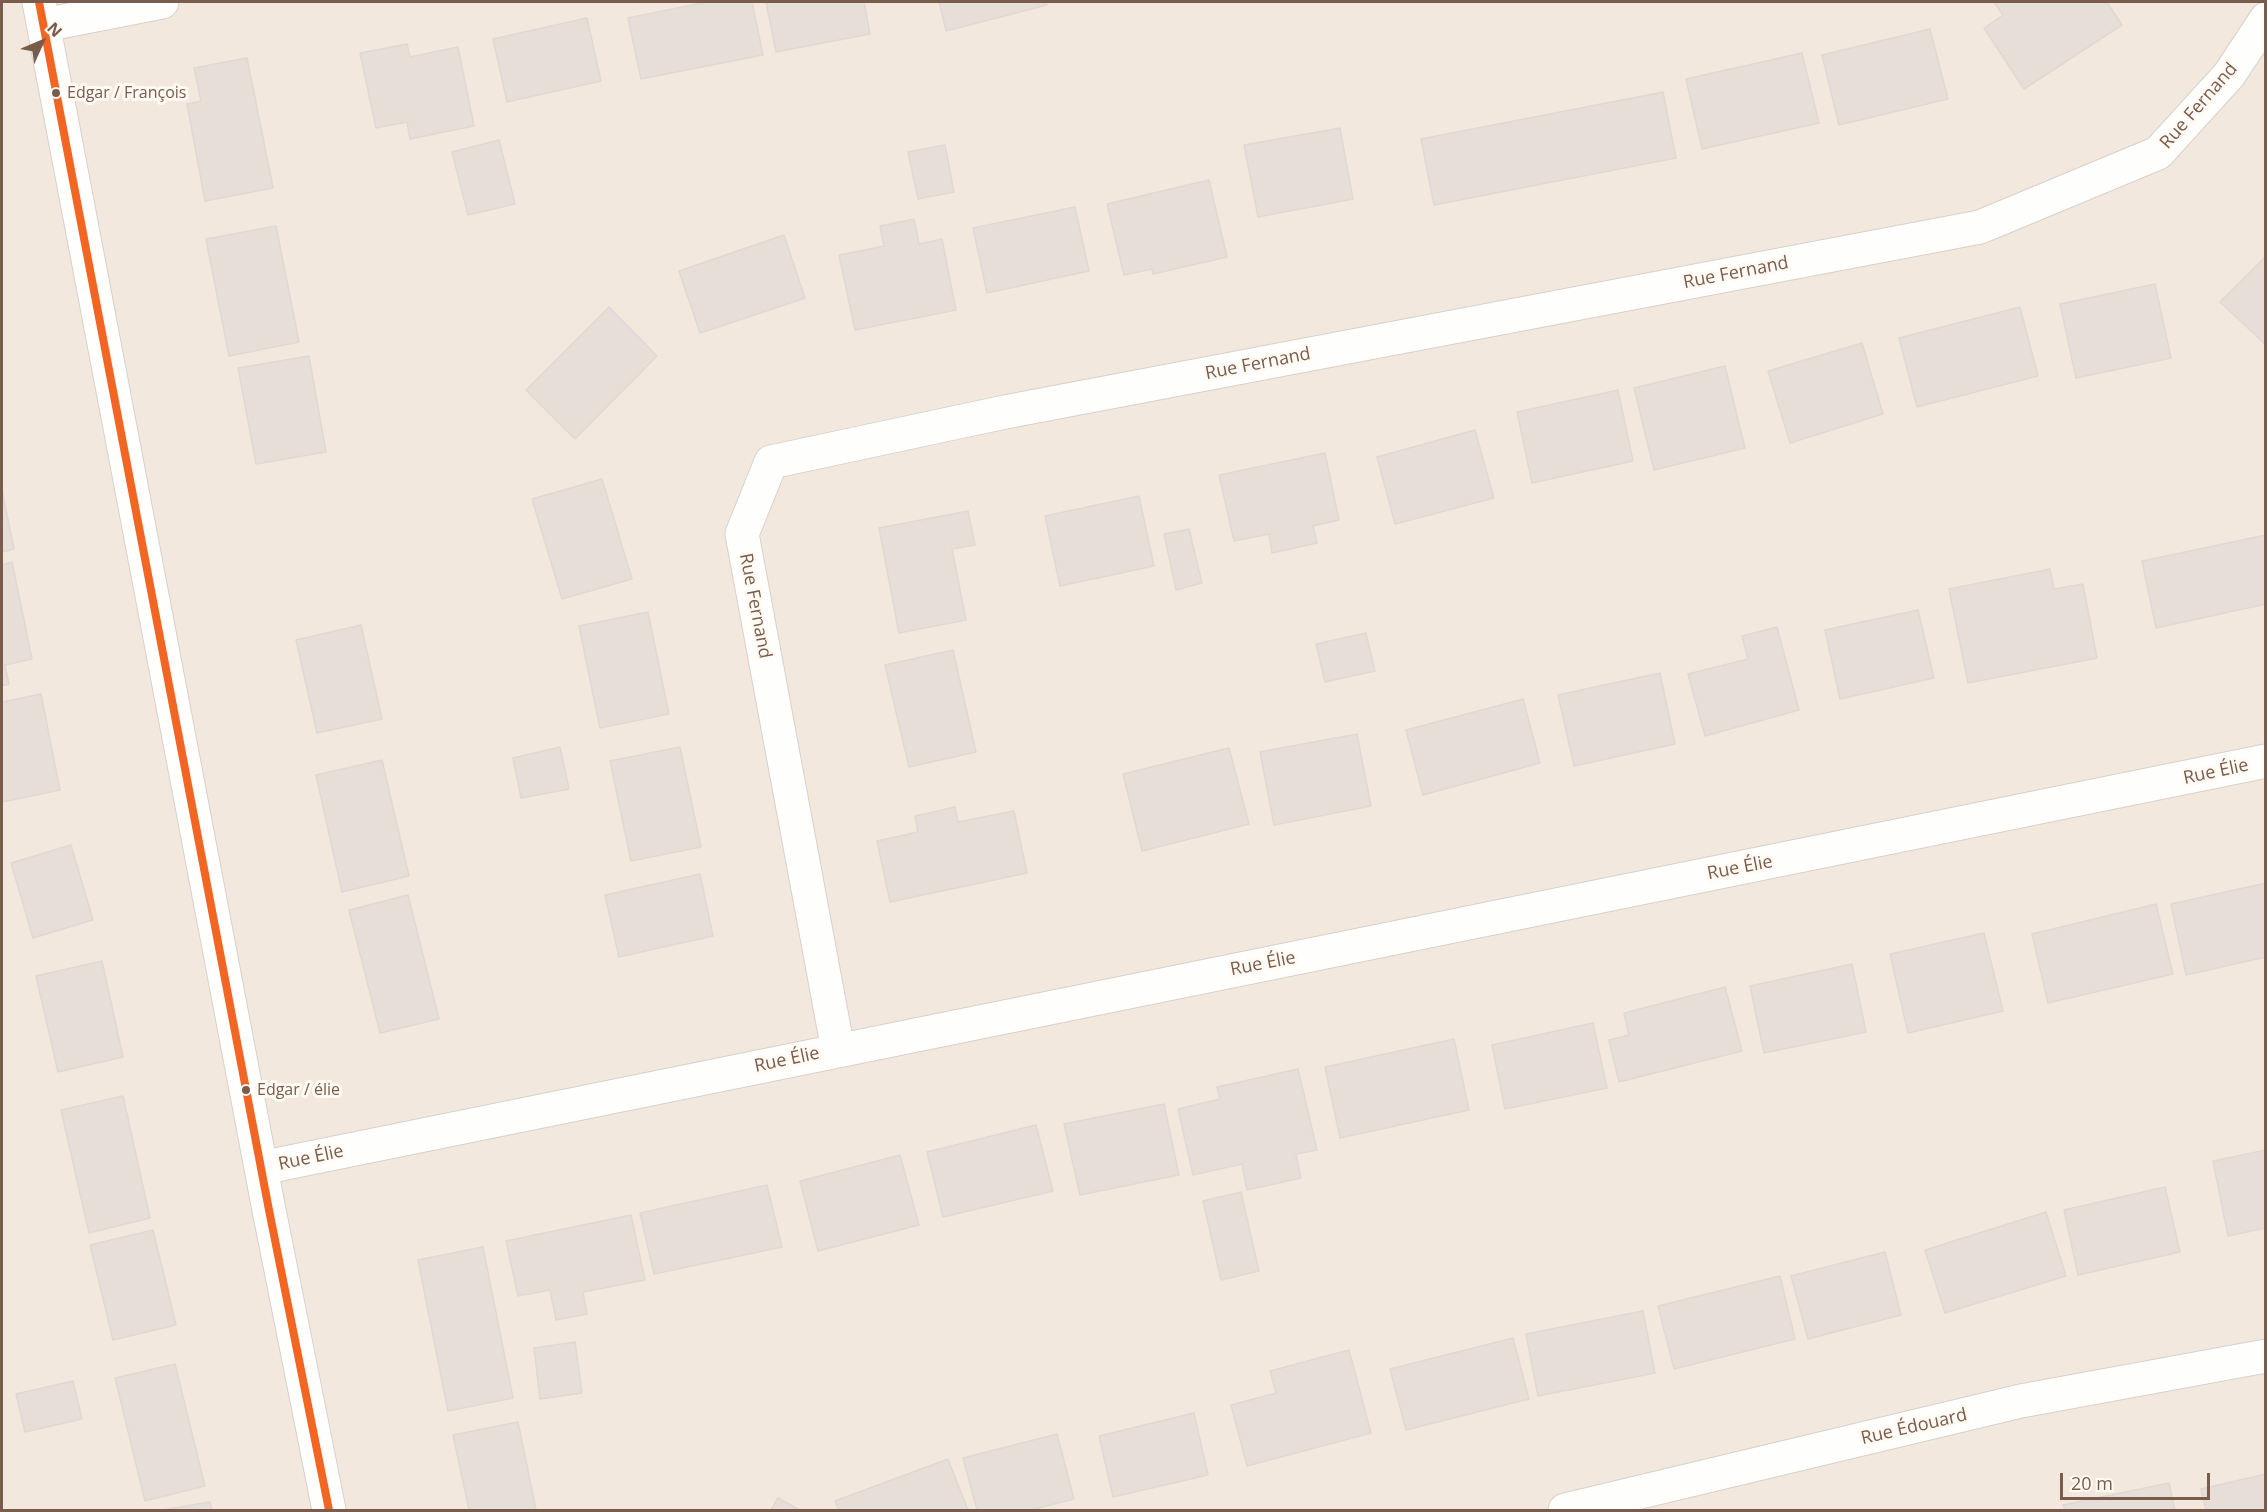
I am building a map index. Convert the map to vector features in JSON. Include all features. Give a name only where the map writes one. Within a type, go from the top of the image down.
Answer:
[{"type":"street","points":[[162,2],[41,14],[261,1168],[329,1510]]},
{"type":"street","name":"Rue Fernand","points":[[838,1050],[742,534],[771,462],[1005,412],[1980,227],[2158,153],[2229,75],[2265,19]]},
{"type":"street","name":"Rue Élie","points":[[261,1168],[2265,761]]},
{"type":"street","name":"Rue Édouard","points":[[1565,1510],[2021,1401],[2265,1356]]},
{"type":"shaded area","points":[[2,2],[2265,2],[2265,1510],[2,1510]]},
{"type":"building","points":[[707,2],[752,2],[763,55],[641,79],[628,18]]},
{"type":"building","points":[[766,2],[864,2],[870,34],[776,52]]},
{"type":"building","points":[[939,2],[1046,2],[1047,5],[946,31]]},
{"type":"building","points":[[1994,2],[2107,2],[2122,25],[2024,89],[1984,28],[2003,15]]},
{"type":"building","points":[[587,18],[601,81],[507,102],[493,39]]},
{"type":"building","points":[[1930,29],[1948,99],[1839,125],[1822,55]]},
{"type":"building","points":[[407,44],[410,57],[458,47],[474,126],[410,139],[407,122],[376,128],[360,53]]},
{"type":"building","points":[[1802,53],[1819,123],[1702,149],[1686,79]]},
{"type":"building","points":[[247,58],[273,188],[205,201],[187,104],[201,101],[194,68]]},
{"type":"building","points":[[1663,92],[1676,158],[1434,205],[1421,139]]},
{"type":"building","points":[[1340,128],[1353,199],[1258,217],[1244,145]]},
{"type":"building","points":[[499,140],[515,204],[468,215],[452,152]]},
{"type":"building","points":[[945,145],[954,192],[918,199],[908,152]]},
{"type":"building","points":[[1209,180],[1227,257],[1153,274],[1152,269],[1124,275],[1107,204]]},
{"type":"building","points":[[1075,207],[1089,271],[987,293],[973,228]]},
{"type":"building","points":[[914,219],[919,244],[942,239],[956,310],[855,330],[839,255],[884,246],[880,226]]},
{"type":"building","points":[[276,226],[299,342],[229,356],[206,239]]},
{"type":"building","points":[[784,235],[805,298],[700,333],[679,271]]},
{"type":"building","points":[[2266,256],[2266,345],[2220,302]]},
{"type":"building","points":[[2155,284],[2171,358],[2076,378],[2060,304]]},
{"type":"building","points":[[609,307],[657,356],[575,439],[526,390]]},
{"type":"building","points":[[2020,307],[2038,376],[1917,407],[1899,338]]},
{"type":"building","points":[[1862,343],[1883,414],[1790,443],[1768,371]]},
{"type":"building","points":[[309,356],[326,452],[256,464],[238,368]]},
{"type":"building","points":[[1725,366],[1745,448],[1654,470],[1634,388]]},
{"type":"building","points":[[1618,390],[1633,461],[1532,483],[1517,412]]},
{"type":"building","points":[[1475,430],[1494,498],[1395,524],[1377,457]]},
{"type":"building","points":[[1325,453],[1339,520],[1313,526],[1317,543],[1272,553],[1269,534],[1234,541],[1219,475]]},
{"type":"building","points":[[602,479],[632,579],[562,599],[532,499]]},
{"type":"building","points":[[2,490],[14,549],[2,552]]},
{"type":"building","points":[[1139,496],[1154,566],[1060,586],[1045,516]]},
{"type":"building","points":[[968,511],[975,545],[952,549],[966,620],[899,633],[879,528]]},
{"type":"building","points":[[1189,529],[1202,583],[1176,590],[1164,534]]},
{"type":"building","points":[[2266,535],[2266,604],[2156,628],[2142,561]]},
{"type":"building","points":[[12,562],[32,659],[5,665],[9,684],[2,686],[2,565]]},
{"type":"building","points":[[2050,569],[2054,589],[2083,584],[2097,658],[1968,683],[1949,589]]},
{"type":"building","points":[[1918,610],[1934,678],[1840,699],[1825,630]]},
{"type":"building","points":[[648,612],[669,714],[600,728],[579,626]]},
{"type":"building","points":[[361,625],[382,719],[317,733],[296,640]]},
{"type":"building","points":[[1777,627],[1799,710],[1705,736],[1688,674],[1748,659],[1742,636]]},
{"type":"building","points":[[1366,633],[1375,671],[1325,682],[1316,644]]},
{"type":"building","points":[[953,650],[976,752],[909,767],[885,665]]},
{"type":"building","points":[[1660,673],[1675,744],[1574,766],[1558,695]]},
{"type":"building","points":[[41,694],[60,790],[2,802],[2,702]]},
{"type":"building","points":[[1523,699],[1540,763],[1423,795],[1406,730]]},
{"type":"building","points":[[1357,734],[1371,806],[1274,825],[1260,752]]},
{"type":"building","points":[[560,747],[569,789],[521,798],[513,758]]},
{"type":"building","points":[[680,747],[701,847],[631,861],[610,761]]},
{"type":"building","points":[[1229,748],[1249,824],[1142,851],[1123,774]]},
{"type":"building","points":[[382,760],[409,876],[342,892],[316,775]]},
{"type":"building","points":[[955,807],[958,822],[1014,811],[1027,873],[890,902],[877,841],[918,832],[915,816]]},
{"type":"building","points":[[71,845],[93,920],[33,938],[11,863]]},
{"type":"building","points":[[700,874],[713,936],[619,957],[605,895]]},
{"type":"building","points":[[2266,883],[2266,957],[2186,975],[2171,904]]},
{"type":"building","points":[[408,895],[439,1019],[380,1033],[349,910]]},
{"type":"building","points":[[2156,904],[2173,974],[2048,1003],[2032,934]]},
{"type":"building","points":[[1984,933],[2003,1011],[1908,1033],[1890,954]]},
{"type":"building","points":[[102,961],[123,1057],[58,1072],[36,976]]},
{"type":"building","points":[[1852,964],[1866,1032],[1764,1053],[1750,986]]},
{"type":"building","points":[[1725,987],[1742,1051],[1619,1082],[1609,1040],[1629,1035],[1624,1013]]},
{"type":"building","points":[[1593,1023],[1607,1088],[1505,1109],[1492,1045]]},
{"type":"building","points":[[1454,1039],[1469,1110],[1340,1138],[1325,1067]]},
{"type":"building","points":[[1298,1069],[1317,1150],[1296,1154],[1301,1178],[1247,1190],[1242,1164],[1193,1175],[1178,1109],[1220,1099],[1217,1087]]},
{"type":"building","points":[[123,1096],[150,1218],[89,1233],[61,1110]]},
{"type":"building","points":[[1164,1104],[1179,1175],[1080,1195],[1064,1124]]},
{"type":"building","points":[[1036,1125],[1053,1191],[943,1217],[927,1152]]},
{"type":"building","points":[[2266,1150],[2266,1228],[2228,1236],[2213,1161]]},
{"type":"building","points":[[900,1155],[919,1225],[818,1251],[800,1181]]},
{"type":"building","points":[[767,1185],[782,1247],[654,1274],[640,1213]]},
{"type":"building","points":[[2165,1187],[2180,1252],[2078,1275],[2064,1210]]},
{"type":"building","points":[[1241,1192],[1259,1271],[1221,1280],[1203,1201]]},
{"type":"building","points":[[2046,1212],[2066,1276],[1945,1313],[1925,1250]]},
{"type":"building","points":[[631,1215],[645,1280],[583,1292],[587,1314],[556,1320],[550,1290],[518,1296],[506,1241]]},
{"type":"building","points":[[153,1230],[176,1325],[113,1340],[90,1245]]},
{"type":"building","points":[[483,1247],[513,1398],[448,1411],[418,1260]]},
{"type":"building","points":[[1885,1252],[1901,1315],[1808,1339],[1791,1276]]},
{"type":"building","points":[[1780,1276],[1795,1339],[1674,1369],[1658,1306]]},
{"type":"building","points":[[1643,1311],[1655,1373],[1538,1396],[1526,1334]]},
{"type":"building","points":[[1513,1338],[1529,1399],[1406,1430],[1390,1369]]},
{"type":"building","points":[[575,1342],[582,1393],[540,1399],[534,1348]]},
{"type":"building","points":[[1349,1350],[1371,1433],[1247,1466],[1231,1405],[1276,1393],[1270,1371]]},
{"type":"building","points":[[175,1364],[205,1486],[145,1501],[115,1378]]},
{"type":"building","points":[[73,1381],[82,1419],[25,1432],[16,1394]]},
{"type":"building","points":[[1194,1413],[1208,1475],[1113,1497],[1099,1436]]},
{"type":"building","points":[[518,1422],[536,1510],[469,1510],[453,1435]]},
{"type":"building","points":[[1057,1434],[1074,1499],[1031,1510],[977,1510],[963,1458]]},
{"type":"building","points":[[948,1459],[968,1510],[839,1510],[835,1501]]},
{"type":"building","points":[[2266,1474],[2266,1510],[2206,1510],[2201,1489]]},
{"type":"building","points":[[2169,1483],[2175,1510],[2065,1510],[2063,1505]]},
{"type":"building","points":[[778,1498],[800,1510],[771,1510]]},
{"type":"building","points":[[210,1502],[212,1510],[162,1510]]},
{"type":"transit line","points":[[39,2],[269,1210],[329,1510]]},
{"type":"place","name":"Edgar / François","points":[[56,93]]},
{"type":"place","name":"Edgar / élie","points":[[246,1090]]}]
